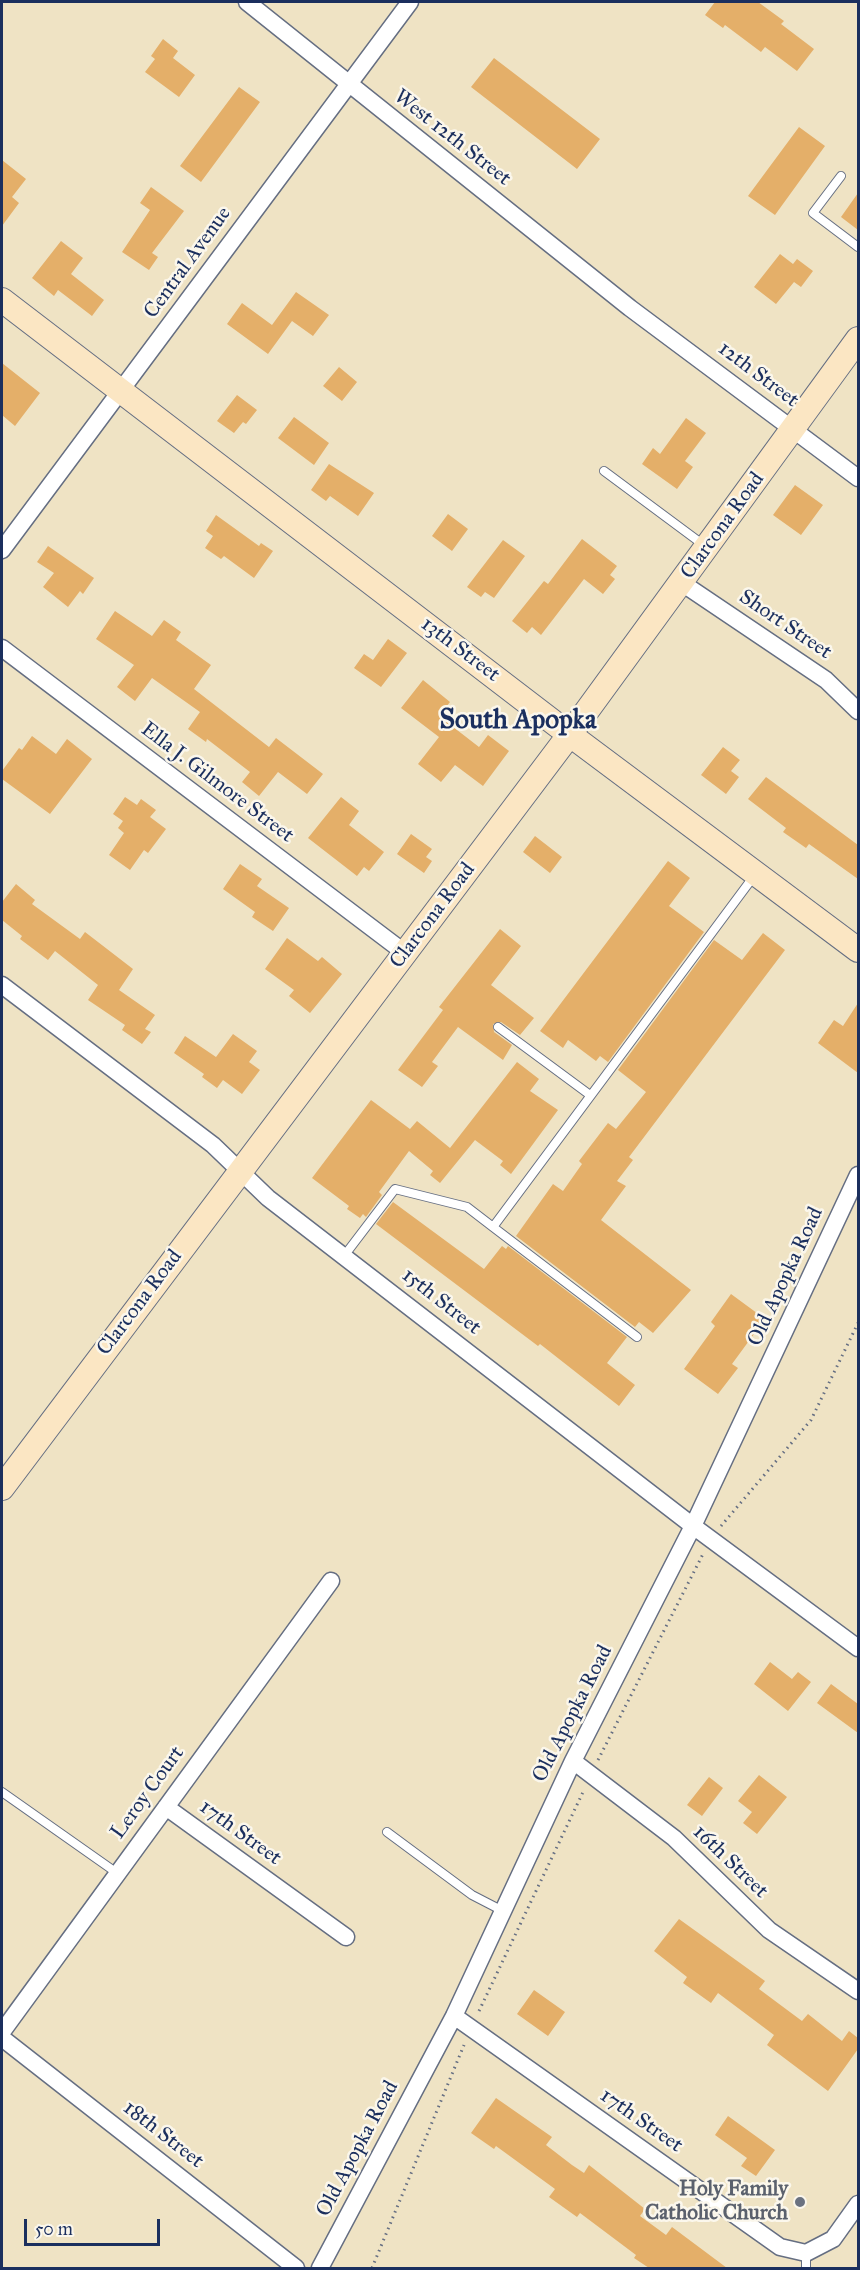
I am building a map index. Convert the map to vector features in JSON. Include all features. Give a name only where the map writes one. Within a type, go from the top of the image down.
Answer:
[{"type":"main road","name":"13th Street","points":[[2,300],[570,734],[858,950]]},
{"type":"main road","name":"Clarcona Road","points":[[2,1488],[570,734],[858,339]]},
{"type":"street","name":"West 12th Street","points":[[247,2],[630,308]]},
{"type":"street","name":"Central Avenue","points":[[2,550],[410,2]]},
{"type":"street","name":"12th Street","points":[[630,308],[858,478]]},
{"type":"street","name":"Short Street","points":[[682,583],[825,680],[858,711]]},
{"type":"street","name":"Ella J. Gilmore Street","points":[[2,648],[405,953]]},
{"type":"street","name":"15th Street","points":[[2,984],[213,1145],[268,1198],[344,1257],[693,1526],[858,1648]]},
{"type":"street","name":"Old Apopka Road","points":[[320,2268],[454,2016],[573,1761],[693,1526],[858,1175]]},
{"type":"street","name":"Leroy Court","points":[[2,2032],[331,1581]]},
{"type":"street","name":"16th Street","points":[[573,1761],[674,1838],[769,1930],[858,1991]]},
{"type":"street","name":"17th Street","points":[[166,1807],[346,1937]]},
{"type":"street","name":"17th Street","points":[[454,2016],[780,2247],[806,2261]]},
{"type":"street","name":"18th Street","points":[[2,2038],[296,2268]]},
{"type":"street","points":[[806,2261],[833,2239],[858,2204]]},
{"type":"lane","points":[[841,176],[813,213],[858,247]]},
{"type":"lane","points":[[604,471],[707,547]]},
{"type":"lane","points":[[493,1227],[756,873]]},
{"type":"lane","points":[[498,1027],[590,1095]]},
{"type":"lane","points":[[344,1257],[396,1189],[467,1207],[637,1337]]},
{"type":"lane","points":[[2,1792],[117,1873]]},
{"type":"lane","points":[[387,1832],[472,1895],[503,1911]]},
{"type":"path","points":[[477,2016],[591,1774],[711,1539],[811,1420],[858,1323]]},
{"type":"path","points":[[372,2268],[465,2042]]},
{"type":"building","points":[[715,2],[758,2],[784,21],[781,24],[814,49],[797,71],[765,47],[761,52],[725,25],[723,28],[705,15]]},
{"type":"building","points":[[163,39],[178,51],[173,58],[195,75],[179,97],[145,72],[155,59],[151,56]]},
{"type":"building","points":[[494,58],[600,139],[577,169],[471,87]]},
{"type":"building","points":[[239,87],[260,102],[201,182],[180,166]]},
{"type":"building","points":[[799,127],[825,146],[775,215],[748,196]]},
{"type":"building","points":[[2,160],[26,179],[12,197],[19,203],[2,226]]},
{"type":"building","points":[[151,187],[184,211],[152,253],[158,257],[149,270],[122,252],[150,210],[140,203]]},
{"type":"building","points":[[858,193],[858,230],[841,217]]},
{"type":"building","points":[[61,241],[83,258],[71,274],[104,300],[92,316],[58,290],[54,296],[32,278]]},
{"type":"building","points":[[780,254],[793,264],[797,259],[813,271],[801,287],[794,282],[776,304],[754,287]]},
{"type":"building","points":[[296,292],[329,315],[313,336],[292,321],[268,354],[227,324],[242,303],[272,325]]},
{"type":"building","points":[[2,363],[40,393],[15,426],[2,415]]},
{"type":"building","points":[[339,367],[357,382],[342,401],[323,386]]},
{"type":"building","points":[[237,395],[257,410],[246,424],[243,422],[234,433],[217,421]]},
{"type":"building","points":[[294,417],[329,443],[314,465],[278,438]]},
{"type":"building","points":[[686,418],[706,433],[685,461],[693,467],[677,489],[642,464],[653,448],[660,454]]},
{"type":"building","points":[[329,464],[374,493],[358,516],[330,496],[326,501],[311,490]]},
{"type":"building","points":[[795,485],[823,505],[801,535],[773,515]]},
{"type":"building","points":[[448,514],[468,529],[452,551],[432,536]]},
{"type":"building","points":[[216,515],[259,546],[261,543],[273,551],[254,578],[224,556],[221,559],[205,548],[213,536],[206,531]]},
{"type":"building","points":[[582,539],[617,566],[610,575],[615,579],[603,594],[584,579],[541,635],[532,627],[527,633],[512,621],[544,581],[548,584]]},
{"type":"building","points":[[503,540],[525,556],[494,598],[485,592],[481,597],[467,587]]},
{"type":"building","points":[[48,546],[94,578],[83,594],[80,591],[68,607],[43,587],[54,573],[37,562]]},
{"type":"building","points":[[115,611],[152,636],[164,620],[181,632],[176,640],[211,665],[194,689],[269,747],[276,738],[323,774],[307,794],[278,772],[259,796],[242,782],[250,772],[207,739],[206,742],[188,729],[200,712],[152,678],[135,701],[117,687],[134,665],[96,639]]},
{"type":"building","points":[[388,639],[407,653],[381,687],[354,668],[364,654],[373,660]]},
{"type":"building","points":[[423,680],[450,702],[439,716],[479,747],[488,735],[509,751],[483,786],[455,765],[441,782],[418,764],[439,737],[401,708]]},
{"type":"building","points":[[32,736],[56,754],[67,739],[92,759],[50,814],[2,779],[2,771],[19,748],[22,750]]},
{"type":"building","points":[[723,747],[740,760],[731,771],[739,777],[726,794],[701,775]]},
{"type":"building","points":[[766,777],[858,845],[858,879],[809,844],[806,848],[783,832],[786,828],[748,799]]},
{"type":"building","points":[[125,797],[137,805],[141,799],[156,810],[150,817],[166,829],[148,853],[144,850],[130,870],[109,855],[124,833],[118,828],[123,821],[113,814]]},
{"type":"building","points":[[341,797],[359,811],[349,825],[384,852],[369,871],[364,867],[357,876],[308,838]]},
{"type":"building","points":[[411,834],[432,849],[426,857],[432,861],[424,873],[397,854]]},
{"type":"building","points":[[535,836],[562,857],[550,873],[523,852]]},
{"type":"building","points":[[668,861],[690,878],[669,906],[704,932],[608,1062],[600,1056],[596,1061],[568,1040],[563,1048],[540,1031]]},
{"type":"building","points":[[240,864],[262,879],[257,886],[289,908],[273,931],[252,917],[255,912],[223,889]]},
{"type":"building","points":[[16,884],[35,900],[32,904],[80,939],[85,932],[133,969],[119,990],[155,1015],[145,1029],[151,1032],[142,1044],[122,1030],[125,1025],[88,1000],[98,985],[55,951],[48,960],[20,939],[22,936],[2,920],[2,902]]},
{"type":"building","points":[[500,929],[521,946],[491,985],[534,1018],[520,1035],[501,1022],[493,1024],[494,1032],[512,1045],[503,1060],[458,1027],[432,1062],[438,1066],[422,1087],[398,1070],[443,1010],[439,1007]]},
{"type":"building","points":[[763,933],[785,950],[629,1157],[633,1160],[617,1181],[626,1186],[601,1220],[691,1290],[653,1333],[639,1322],[635,1327],[516,1236],[553,1184],[563,1191],[582,1164],[579,1161],[608,1123],[616,1129],[646,1092],[618,1070],[714,940],[742,960]]},
{"type":"building","points":[[287,938],[318,961],[322,957],[342,974],[310,1013],[289,996],[294,990],[265,969]]},
{"type":"building","points":[[858,1003],[858,1073],[818,1043],[834,1020],[843,1026]]},
{"type":"building","points":[[233,1034],[257,1051],[249,1062],[260,1070],[242,1094],[223,1080],[217,1088],[202,1077],[204,1074],[174,1053],[185,1036],[216,1057]]},
{"type":"building","points":[[517,1062],[539,1079],[530,1091],[558,1110],[511,1174],[500,1165],[503,1161],[475,1140],[440,1183],[430,1175],[433,1171],[409,1151],[379,1192],[382,1195],[366,1217],[363,1214],[360,1218],[347,1209],[349,1206],[312,1178],[371,1100],[410,1129],[417,1121],[450,1148]]},
{"type":"building","points":[[393,1202],[484,1269],[502,1246],[506,1249],[508,1246],[627,1337],[607,1363],[635,1385],[619,1406],[540,1344],[538,1346],[376,1224]]},
{"type":"building","points":[[731,1294],[765,1319],[732,1364],[738,1368],[718,1394],[684,1369],[715,1326],[711,1322]]},
{"type":"building","points":[[770,1662],[792,1679],[798,1672],[811,1682],[788,1711],[754,1684]]},
{"type":"building","points":[[831,1684],[858,1704],[858,1733],[817,1703]]},
{"type":"building","points":[[759,1775],[787,1797],[757,1834],[743,1823],[752,1812],[738,1801]]},
{"type":"building","points":[[709,1777],[723,1788],[702,1816],[687,1805]]},
{"type":"building","points":[[679,1919],[765,1981],[759,1989],[802,2021],[808,2014],[842,2041],[849,2031],[858,2038],[858,2049],[828,2091],[767,2045],[774,2035],[718,1993],[711,2003],[683,1983],[687,1977],[654,1951]]},
{"type":"building","points":[[534,1990],[565,2012],[548,2036],[517,2014]]},
{"type":"building","points":[[496,2098],[552,2137],[546,2145],[572,2165],[584,2173],[589,2165],[645,2209],[640,2216],[666,2235],[672,2227],[727,2268],[649,2268],[634,2258],[636,2255],[580,2213],[577,2217],[549,2197],[555,2189],[496,2146],[494,2149],[471,2133]]},
{"type":"building","points":[[728,2116],[775,2150],[756,2176],[741,2166],[747,2158],[715,2135]]},
{"type":"place","name":"Holy Family Catholic Church","points":[[800,2202]]},
{"type":"district","name":"South Apopka","points":[[518,721]]}]
